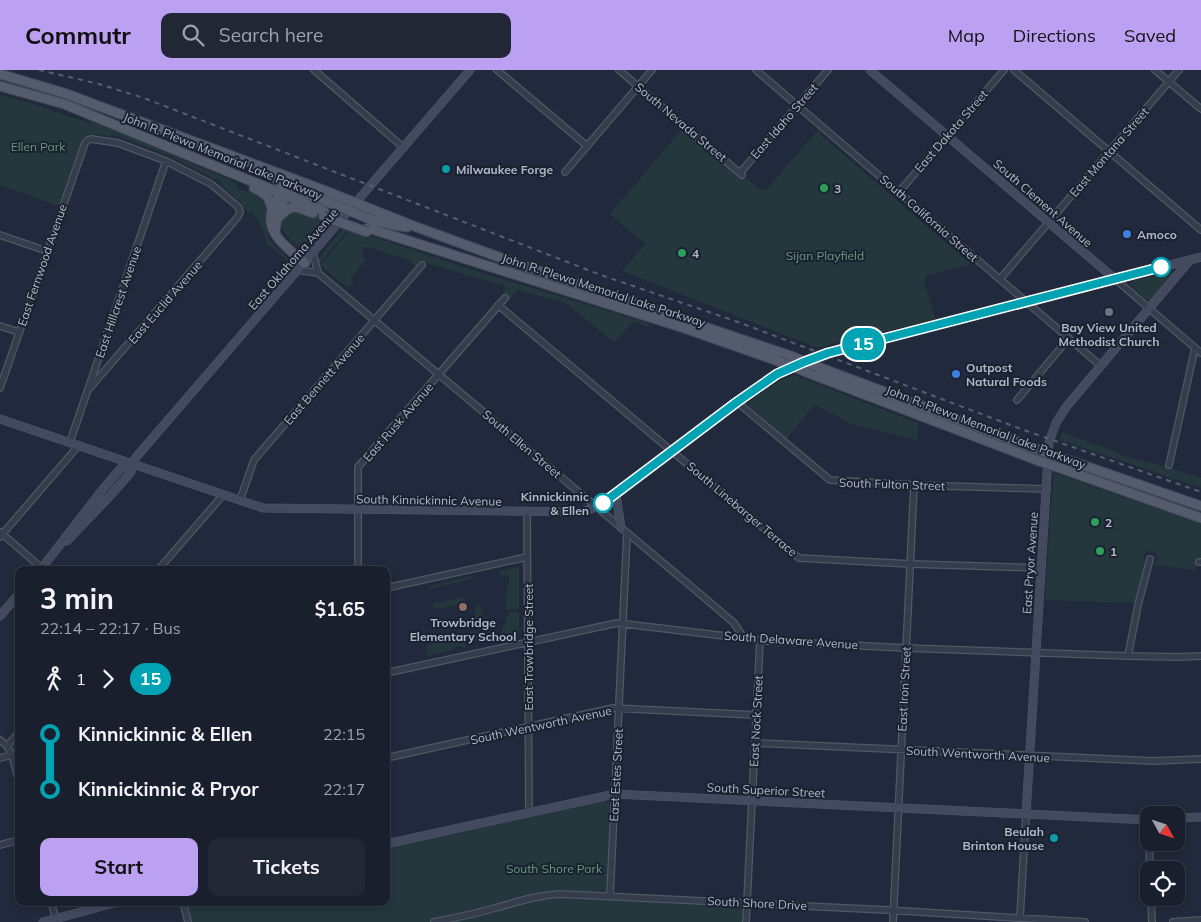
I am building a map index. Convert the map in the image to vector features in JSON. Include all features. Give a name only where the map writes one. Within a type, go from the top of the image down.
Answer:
[{"type":"main road","name":"John R. Plewa Memorial Lake Parkway","points":[[0,74],[64,93],[258,166],[330,198]]},
{"type":"main road","name":"John R. Plewa Memorial Lake Parkway","points":[[0,86],[64,104],[283,194],[323,214],[419,228],[514,263],[791,356],[1058,457],[1201,506]]},
{"type":"main road","points":[[180,152],[193,161],[264,193],[269,199],[272,208]]},
{"type":"main road","points":[[258,166],[278,180],[283,188],[283,201],[275,231]]},
{"type":"main road","points":[[302,266],[276,236],[270,222],[272,208],[276,199],[283,194],[295,190],[330,198],[371,222]]},
{"type":"main road","points":[[277,219],[286,209],[293,207],[323,214]]},
{"type":"main road","name":"John R. Plewa Memorial Lake Parkway","points":[[371,222],[424,246],[684,328],[778,361],[1039,461],[1201,518]]},
{"type":"street","points":[[314,70],[404,148]]},
{"type":"street","points":[[497,70],[587,146]]},
{"type":"street","name":"South Nevada Street","points":[[620,70],[741,174]]},
{"type":"street","points":[[565,172],[652,70]]},
{"type":"street","name":"South California Street","points":[[756,70],[1101,366]]},
{"type":"street","name":"East Idaho Street","points":[[741,174],[828,70]]},
{"type":"street","name":"South Clement Avenue","points":[[870,70],[1201,353]]},
{"type":"street","name":"East Dakota Street","points":[[899,192],[1004,70]]},
{"type":"street","points":[[1014,70],[1201,230]]},
{"type":"street","points":[[1155,70],[1201,110]]},
{"type":"street","name":"East Montana Street","points":[[1000,279],[1179,70]]},
{"type":"street","name":"East Oklahoma Avenue","points":[[44,566],[131,472],[132,463],[404,148],[466,71]]},
{"type":"street","name":"East Fernwood Avenue","points":[[0,388],[85,143],[92,139],[118,143],[166,161]]},
{"type":"street","name":"East Euclid Avenue","points":[[88,390],[237,218],[240,212],[236,205],[216,187],[166,161]]},
{"type":"street","name":"East Hillcrest Avenue","points":[[70,442],[166,161]]},
{"type":"street","points":[[0,235],[47,251]]},
{"type":"street","points":[[313,253],[318,273]]},
{"type":"street","name":"South Kinnickinnic Avenue","points":[[0,419],[268,509],[580,512],[597,507],[605,502],[737,402],[777,374],[804,362],[828,353],[1201,256]]},
{"type":"street","name":"East Pryor Avenue","points":[[1020,917],[1049,442],[1056,423],[1066,407],[1190,260]]},
{"type":"street","name":"East Bennett Avenue","points":[[240,500],[254,460],[422,265]]},
{"type":"street","points":[[302,266],[318,273]]},
{"type":"street","name":"South Ellen Street","points":[[318,273],[734,623],[744,638]]},
{"type":"street","name":"East Rusk Avenue","points":[[358,566],[358,467],[504,298]]},
{"type":"street","name":"South Linebarger Terrace","points":[[498,305],[799,558],[1041,568]]},
{"type":"street","points":[[0,326],[19,332]]},
{"type":"street","points":[[1017,400],[1069,338]]},
{"type":"street","points":[[1168,465],[1195,348]]},
{"type":"street","name":"South Fulton Street","points":[[737,402],[830,480],[914,485],[1047,489]]},
{"type":"street","points":[[40,566],[1,534],[79,445]]},
{"type":"street","name":"East Iron Street","points":[[893,922],[914,485]]},
{"type":"street","points":[[616,494],[624,531]]},
{"type":"street","points":[[161,566],[223,495]]},
{"type":"street","name":"East Trowbridge Street","points":[[527,512],[529,813]]},
{"type":"street","name":"East Estes Street","points":[[610,896],[623,624],[624,531]]},
{"type":"street","points":[[390,587],[527,557]]},
{"type":"street","points":[[1128,656],[1138,605],[1150,559]]},
{"type":"street","points":[[0,616],[15,599]]},
{"type":"street","name":"South Delaware Avenue","points":[[390,672],[617,623],[760,640],[906,648],[1128,656],[1201,656]]},
{"type":"street","name":"East Nock Street","points":[[746,922],[760,640]]},
{"type":"street","name":"South Wentworth Avenue","points":[[390,757],[613,708],[756,715]]},
{"type":"street","points":[[7,746],[15,737]]},
{"type":"street","points":[[0,740],[7,746],[15,767]]},
{"type":"street","name":"South Wentworth Avenue","points":[[755,743],[1154,761],[1201,759]]},
{"type":"street","points":[[0,758],[15,754]]},
{"type":"street","name":"South Superior Street","points":[[390,843],[615,794],[1140,820]]},
{"type":"street","points":[[1185,818],[1201,817]]},
{"type":"street","points":[[0,846],[15,841]]},
{"type":"street","name":"South Shore Drive","points":[[434,922],[496,908],[532,897],[560,894],[894,910],[1084,922]]},
{"type":"street","points":[[52,906],[56,920]]},
{"type":"street","points":[[43,922],[104,906]]},
{"type":"street","points":[[184,906],[188,922]]},
{"type":"street","points":[[1151,906],[1152,922]]},
{"type":"street","points":[[1173,922],[1201,920]]},
{"type":"green space","name":"Ellen Park","points":[[0,95],[90,123],[90,121],[237,183],[237,188],[247,192],[250,189],[265,201],[267,232],[271,241],[278,250],[291,260],[289,262],[267,245],[263,231],[256,218],[250,211],[249,213],[244,209],[240,202],[217,180],[169,156],[119,136],[92,135],[82,139],[59,206],[0,185]]},
{"type":"green space","name":"Sijan Playfield","points":[[682,129],[743,179],[747,178],[760,190],[767,189],[819,129],[821,135],[971,264],[926,276],[924,281],[935,319],[912,327],[907,326],[818,348],[622,271],[645,244],[610,214]]},
{"type":"green space","points":[[298,211],[326,219],[301,248],[290,239],[282,228],[284,217]]},
{"type":"green space","points":[[345,226],[350,228],[319,264],[321,255]]},
{"type":"green space","points":[[351,229],[470,269],[647,323],[653,328],[633,322],[614,342],[570,307],[571,305],[518,290],[509,301],[502,294],[507,287],[420,261],[415,266],[409,260],[364,247],[362,255],[366,259],[351,278],[354,281],[348,288],[321,264]]},
{"type":"green space","points":[[1171,271],[1173,275],[1150,301],[1131,286],[1130,283],[1133,281]]},
{"type":"green space","points":[[794,375],[918,423],[917,441],[850,424],[815,404],[786,438],[749,406],[748,403],[782,379],[784,380]]},
{"type":"green space","points":[[1062,432],[1121,455],[1201,478],[1201,488],[1060,440]]},
{"type":"green space","points":[[1054,473],[1201,524],[1201,559],[1197,559],[1195,570],[1153,565],[1156,563],[1157,555],[1154,552],[1148,551],[1143,557],[1145,562],[1135,603],[1045,600]]},
{"type":"green space","points":[[518,567],[519,609],[506,609],[505,595],[507,595],[509,576],[500,575],[500,571]]},
{"type":"green space","points":[[471,576],[472,579],[429,589],[428,586]]},
{"type":"green space","points":[[464,597],[464,604],[440,609],[433,608],[432,604]]},
{"type":"green space","points":[[478,605],[482,615],[480,626],[476,622],[475,617],[475,609]]},
{"type":"green space","points":[[510,612],[519,612],[519,635],[501,640],[502,626],[506,626],[506,616],[509,616]]},
{"type":"green space","points":[[478,631],[482,635],[480,640],[471,642],[467,640],[468,633]]},
{"type":"green space","points":[[460,635],[465,640],[466,647],[452,648],[453,650],[427,656],[426,645],[460,638]]},
{"type":"green space","name":"South Shore Park","points":[[605,801],[610,806],[606,900],[740,907],[742,909],[742,922],[192,922],[188,906],[390,906],[390,848]]},
{"type":"railway","points":[[39,70],[99,84],[144,98],[601,275],[738,322],[1021,429],[1201,492]]},
{"type":"bus line","name":"15","points":[[603,503],[737,402],[777,374],[804,362],[828,353],[1161,267]]},
{"type":"place","name":"Milwaukee Forge","points":[[446,169]]},
{"type":"place","name":"3","points":[[824,188]]},
{"type":"place","name":"Amoco","points":[[1127,234]]},
{"type":"place","name":"4","points":[[682,253]]},
{"type":"place","name":"Bay View United Methodist Church","points":[[1109,312]]},
{"type":"place","name":"Outpost Natural Foods","points":[[956,374]]},
{"type":"place","name":"Kinnickinnic & Ellen","points":[[603,503]]},
{"type":"place","name":"2","points":[[1095,522]]},
{"type":"place","name":"1","points":[[1100,551]]},
{"type":"place","name":"Trowbridge Elementary School","points":[[463,607]]},
{"type":"place","name":"Beulah Brinton House","points":[[1054,838]]}]
